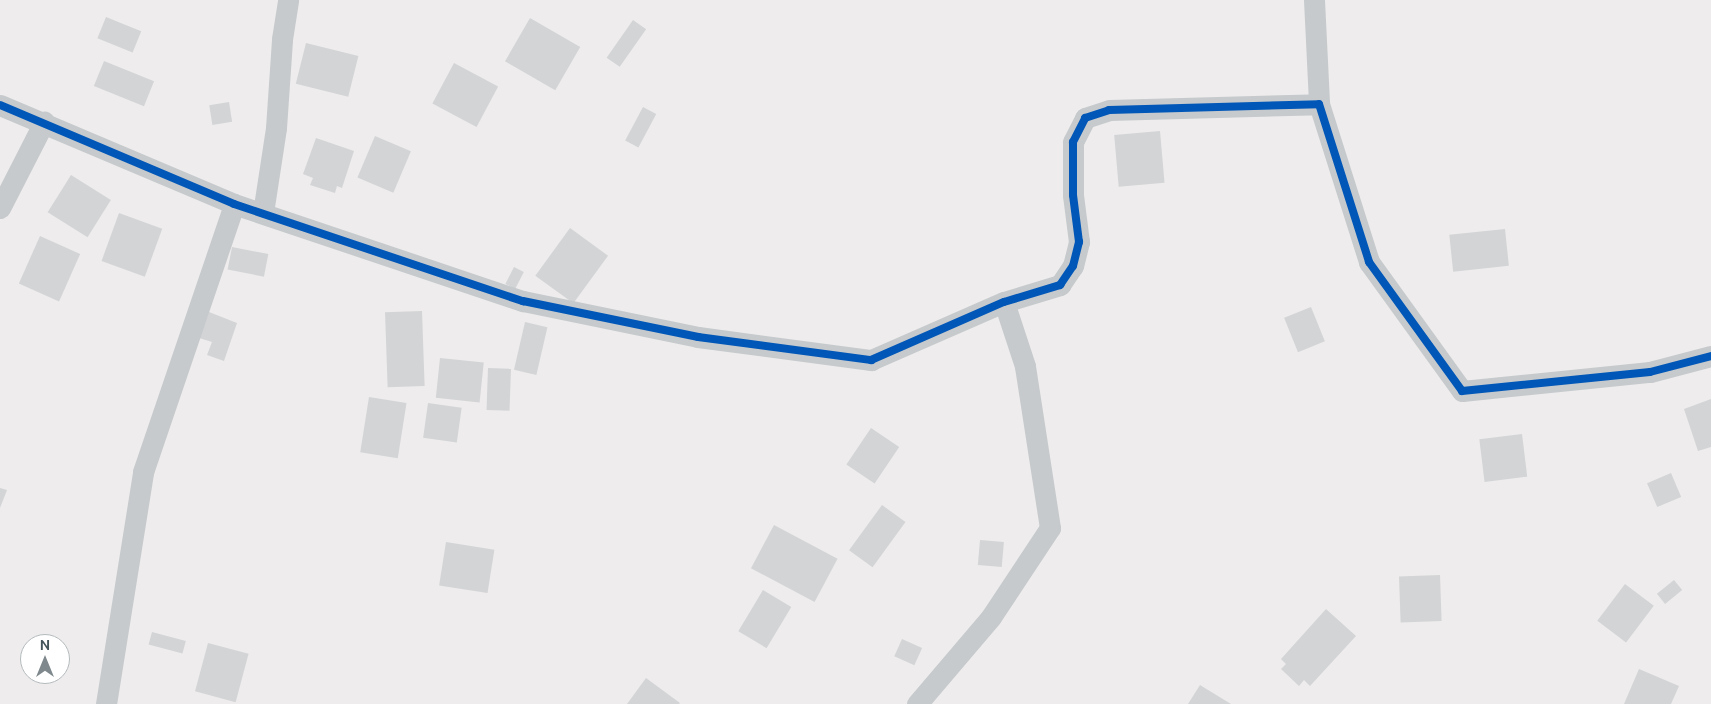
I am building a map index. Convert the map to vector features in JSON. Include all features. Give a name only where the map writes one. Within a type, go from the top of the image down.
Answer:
[{"type":"street","points":[[263,213],[276,128],[282,39],[288,0]]},
{"type":"street","points":[[1314,0],[1318,104],[1369,262],[1462,391],[1650,372],[1711,356]]},
{"type":"street","points":[[0,105],[234,204],[523,301],[698,337],[871,360],[1004,302],[1060,285],[1073,266],[1079,242],[1073,196],[1072,142],[1085,118],[1109,110],[1318,104]]},
{"type":"street","points":[[0,208],[44,122]]},
{"type":"street","points":[[106,704],[143,472],[234,204]]},
{"type":"street","points":[[917,704],[991,617],[1050,528],[1025,366],[1004,302]]},
{"type":"building","points":[[106,17],[141,31],[133,53],[97,38]]},
{"type":"building","points":[[530,18],[580,47],[555,90],[505,61]]},
{"type":"building","points":[[633,20],[646,29],[620,67],[607,58]]},
{"type":"building","points":[[306,43],[358,56],[348,97],[296,84]]},
{"type":"building","points":[[104,61],[154,81],[144,106],[94,86]]},
{"type":"building","points":[[454,63],[498,86],[477,127],[432,104]]},
{"type":"building","points":[[229,102],[232,122],[212,125],[209,105]]},
{"type":"building","points":[[643,107],[656,114],[638,148],[625,141]]},
{"type":"building","points":[[1160,131],[1165,183],[1119,187],[1114,135]]},
{"type":"building","points":[[375,136],[411,151],[393,193],[357,177]]},
{"type":"building","points":[[316,138],[354,151],[342,188],[337,186],[335,193],[310,185],[313,178],[303,174]]},
{"type":"building","points":[[71,175],[111,200],[88,237],[48,212]]},
{"type":"building","points":[[119,213],[162,229],[145,277],[102,261]]},
{"type":"building","points":[[570,228],[608,256],[573,303],[535,276]]},
{"type":"building","points":[[1505,229],[1509,266],[1453,272],[1449,235]]},
{"type":"building","points":[[40,236],[80,254],[59,301],[19,284]]},
{"type":"building","points":[[232,247],[268,254],[264,277],[228,270]]},
{"type":"building","points":[[514,267],[524,272],[515,289],[505,284]]},
{"type":"building","points":[[1311,307],[1325,341],[1298,352],[1284,318]]},
{"type":"building","points":[[422,311],[425,386],[388,387],[385,312]]},
{"type":"building","points":[[209,312],[237,323],[224,361],[207,355],[212,342],[199,338]]},
{"type":"building","points":[[525,322],[547,327],[536,375],[514,370]]},
{"type":"building","points":[[440,358],[484,363],[480,402],[436,398]]},
{"type":"building","points":[[488,368],[511,369],[510,411],[487,410]]},
{"type":"building","points":[[369,397],[407,403],[398,458],[360,452]]},
{"type":"building","points":[[1711,399],[1711,447],[1698,451],[1684,409]]},
{"type":"building","points":[[428,403],[462,408],[457,442],[423,438]]},
{"type":"building","points":[[871,428],[899,447],[875,483],[846,464]]},
{"type":"building","points":[[1522,434],[1527,477],[1485,482],[1479,439]]},
{"type":"building","points":[[1671,473],[1681,497],[1657,507],[1647,483]]},
{"type":"building","points":[[0,488],[7,490],[0,508]]},
{"type":"building","points":[[882,505],[905,522],[873,567],[849,550]]},
{"type":"building","points":[[774,525],[838,559],[815,602],[751,568]]},
{"type":"building","points":[[980,540],[1004,542],[1002,567],[978,565]]},
{"type":"building","points":[[446,542],[494,550],[488,593],[439,585]]},
{"type":"building","points":[[1440,575],[1442,621],[1401,622],[1399,576]]},
{"type":"building","points":[[1674,580],[1682,590],[1665,604],[1657,594]]},
{"type":"building","points":[[1625,584],[1654,606],[1626,642],[1597,621]]},
{"type":"building","points":[[763,590],[791,607],[767,648],[738,631]]},
{"type":"building","points":[[1326,609],[1356,636],[1310,686],[1304,680],[1299,686],[1281,669],[1286,664],[1281,659]]},
{"type":"building","points":[[152,632],[186,641],[182,654],[149,645]]},
{"type":"building","points":[[902,639],[922,648],[914,665],[894,656]]},
{"type":"building","points":[[208,643],[249,654],[236,702],[195,691]]},
{"type":"building","points":[[1639,669],[1679,686],[1671,704],[1624,704]]},
{"type":"building","points":[[646,678],[680,703],[627,704]]},
{"type":"building","points":[[1200,685],[1231,704],[1188,704]]},
{"type":"cycle path","points":[[0,105],[234,204],[523,301],[698,337],[871,360],[1004,302],[1060,285],[1073,266],[1079,242],[1073,195],[1073,142],[1085,118],[1109,110],[1319,104],[1369,262],[1462,391],[1650,372],[1711,356]]}]
